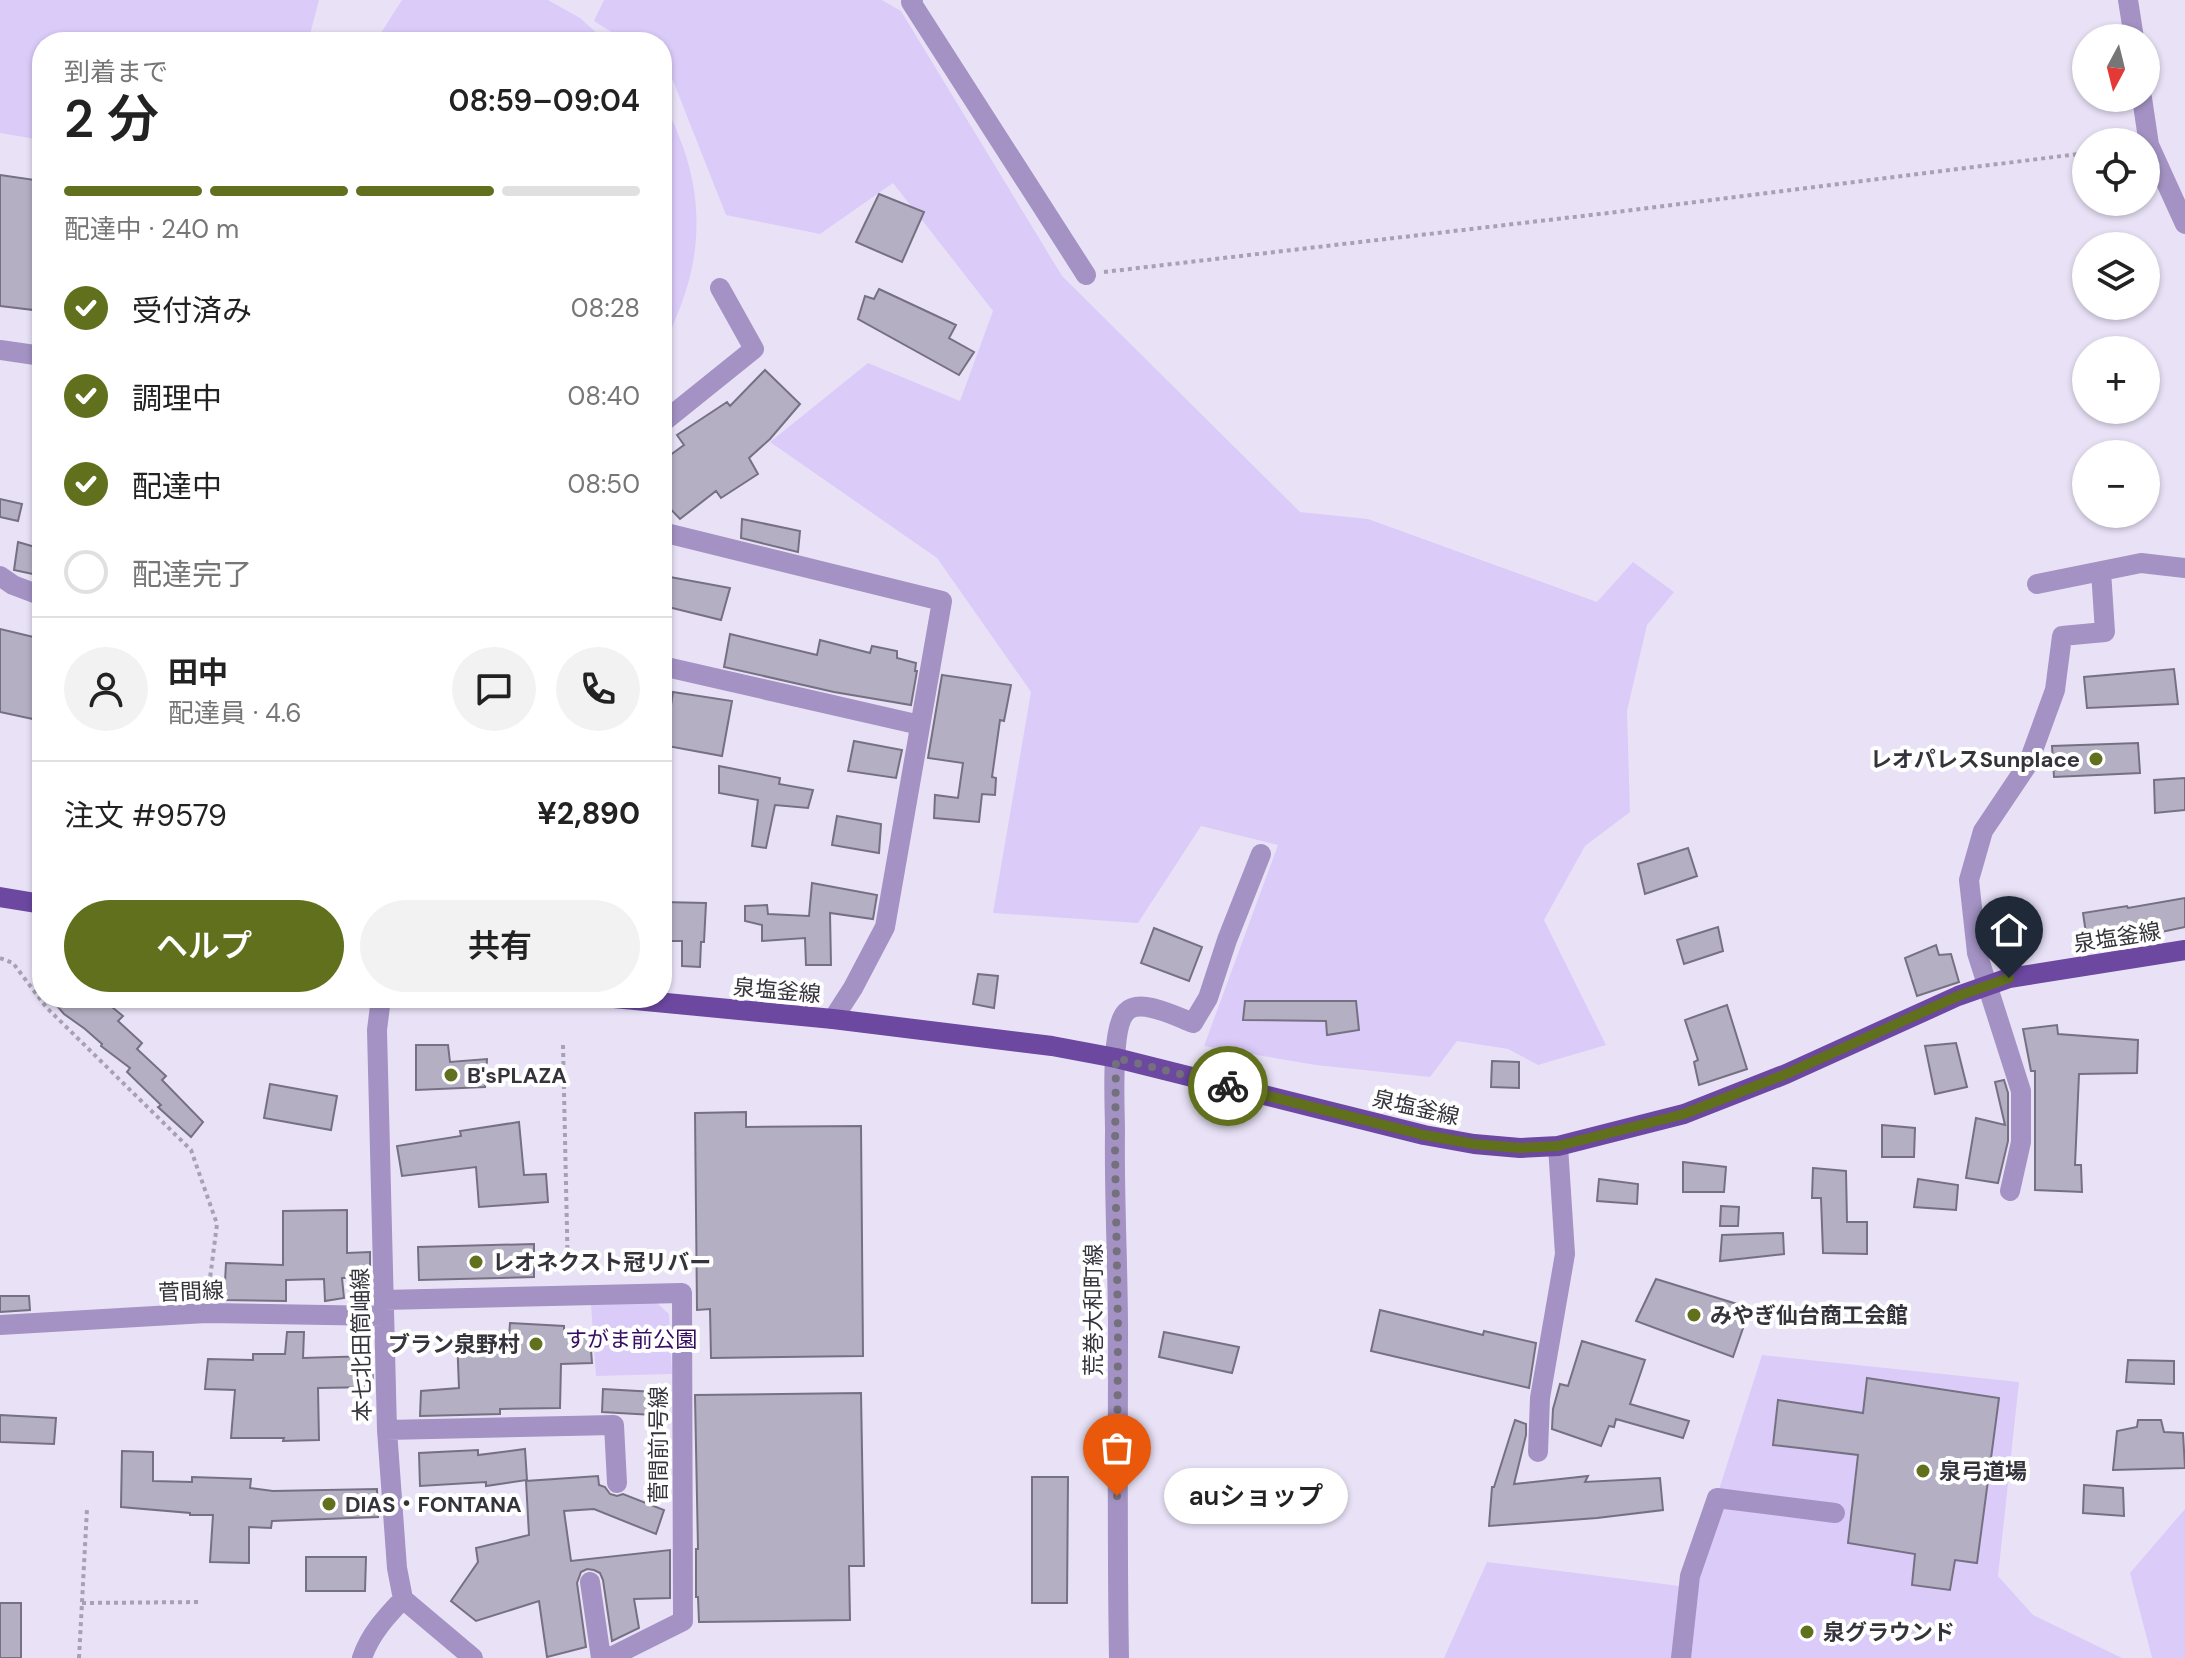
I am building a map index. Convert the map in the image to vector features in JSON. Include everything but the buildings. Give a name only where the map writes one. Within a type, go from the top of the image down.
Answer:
[{"type":"main road","points":[[0,897],[32,902]]},
{"type":"main road","name":"泉塩釜線","points":[[672,1004],[833,1019],[1052,1046],[1116,1058],[1424,1135],[1520,1148],[1558,1146],[1684,1114],[1786,1074],[1958,996],[2009,978],[2185,950]]},
{"type":"street","points":[[913,0],[911,2],[1086,275]]},
{"type":"street","points":[[2128,0],[2132,24]]},
{"type":"street","points":[[2144,112],[2149,145],[2185,224]]},
{"type":"street","points":[[672,415],[754,349],[720,288]]},
{"type":"street","points":[[0,350],[32,355]]},
{"type":"street","points":[[672,534],[942,601],[885,927],[833,1019]]},
{"type":"street","points":[[2037,584],[2141,563],[2185,568]]},
{"type":"street","points":[[2010,1191],[2021,1142],[2021,1091],[1977,953],[1969,880],[1983,831],[2028,764],[2055,690],[2062,636],[2105,632],[2101,571]]},
{"type":"street","points":[[0,576],[32,592]]},
{"type":"street","points":[[672,668],[920,725]]},
{"type":"street","name":"荒巻大和町線","points":[[1119,1658],[1116,1037],[1127,1010],[1139,1005],[1193,1023],[1208,998],[1261,854]]},
{"type":"street","name":"本七北田筒岫線","points":[[380,1008],[377,1030],[387,1430],[397,1568],[403,1599]]},
{"type":"street","points":[[1538,1452],[1540,1398],[1565,1254],[1558,1146]]},
{"type":"street","name":"菅間前1号線","points":[[384,1308],[568,1295],[682,1293],[683,1621],[609,1658]]},
{"type":"street","name":"菅間線","points":[[0,1325],[206,1313],[384,1308]]},
{"type":"street","points":[[387,1430],[614,1425],[617,1483]]},
{"type":"street","points":[[1681,1658],[1690,1576],[1717,1498],[1835,1513]]},
{"type":"street","points":[[590,1582],[601,1658]]},
{"type":"street","points":[[362,1658],[367,1643],[403,1599],[473,1658]]},
{"type":"path","points":[[1086,275],[2072,155]]},
{"type":"path","points":[[0,958],[13,963],[32,988]]},
{"type":"path","points":[[47,1008],[191,1150],[217,1224],[206,1313]]},
{"type":"path","points":[[563,1045],[568,1295]]},
{"type":"path","points":[[79,1658],[87,1509]]},
{"type":"path","points":[[82,1603],[201,1602]]},
{"type":"green space","points":[[0,0],[319,0],[311,32],[32,32],[32,138],[0,133]]},
{"type":"green space","points":[[402,0],[548,0],[580,18],[596,32],[381,32]]},
{"type":"green space","points":[[604,0],[882,0],[901,11],[1062,276],[1300,512],[1368,519],[1597,602],[1633,562],[1674,592],[1647,625],[1627,711],[1630,812],[1585,846],[1544,920],[1606,1045],[1538,1065],[1508,1049],[1457,1041],[1430,1077],[1316,1065],[1204,1046],[1278,845],[1201,826],[1138,923],[993,913],[1031,692],[937,558],[770,442],[868,363],[960,401],[993,311],[893,183],[820,234],[726,215],[672,78],[672,32],[611,32],[594,21]]},
{"type":"green space","points":[[672,120],[690,169],[696,213],[694,256],[672,328]]},
{"type":"green space","name":"すがま前公園","points":[[656,1302],[669,1314],[672,1374],[596,1376],[591,1305]]},
{"type":"green space","points":[[1762,1355],[2019,1382],[1998,1576],[2033,1615],[2122,1658],[1444,1658],[1487,1562],[1680,1586],[1714,1505]]},
{"type":"green space","points":[[2185,1509],[2185,1658],[2152,1658],[2130,1573]]},
{"type":"way so far","points":[[1117,1496],[1116,1058],[1228,1086]]},
{"type":"place","name":"レオパレスSunplace","points":[[2096,759]]},
{"type":"place","name":"B'sPLAZA","points":[[451,1075]]},
{"type":"place","name":"レオネクスト冠リバー","points":[[476,1262]]},
{"type":"place","name":"みやぎ仙台商工会館","points":[[1694,1315]]},
{"type":"place","name":"ブラン泉野村","points":[[536,1344]]},
{"type":"place","name":"泉弓道場","points":[[1923,1471]]},
{"type":"place","name":"auショップ","points":[[1117,1496]]},
{"type":"place","name":"DIAS・FONTANA","points":[[329,1504]]},
{"type":"place","name":"泉グラウンド","points":[[1807,1632]]},
{"type":"route","points":[[1228,1086],[1424,1135],[1520,1148],[1558,1146],[1684,1114],[1786,1074],[1958,996],[2009,978]]}]
